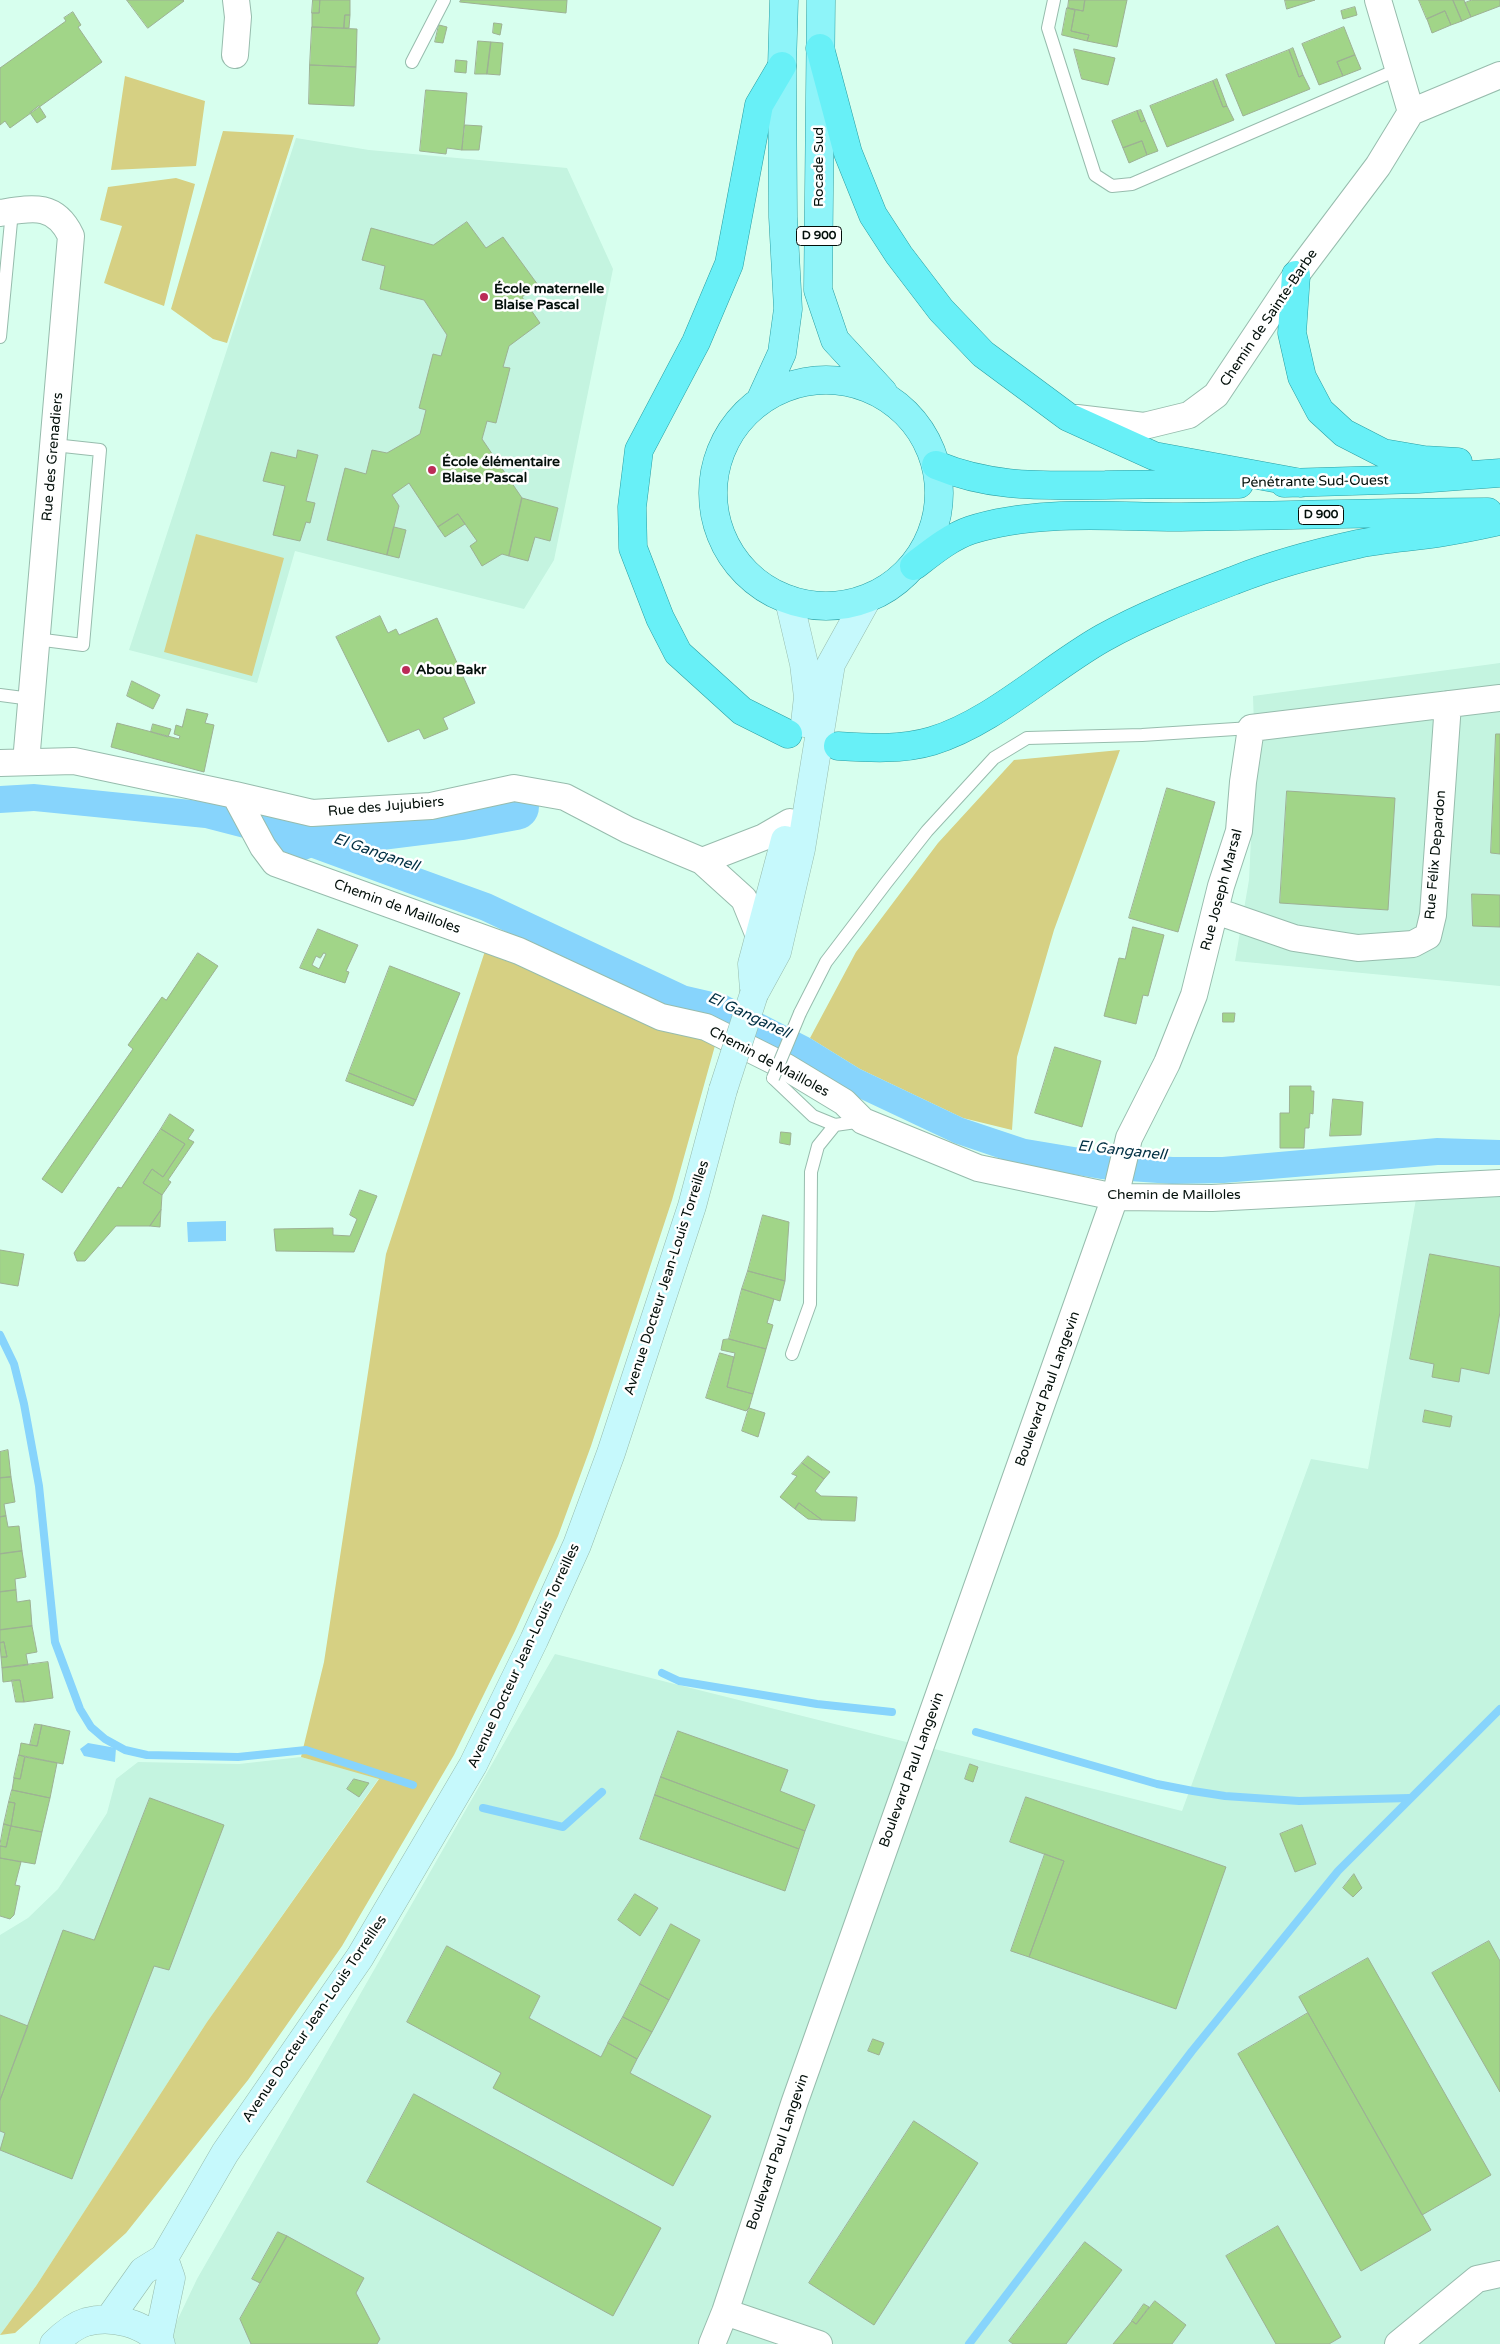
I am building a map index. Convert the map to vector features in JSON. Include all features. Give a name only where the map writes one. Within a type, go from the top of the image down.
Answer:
[{"type":"highway","points":[[820,48],[848,153],[872,215],[942,310],[983,354],[1068,417],[1154,456],[1301,483]]},
{"type":"highway","points":[[782,66],[759,105],[729,264],[696,342],[640,450],[632,507],[632,540],[633,548],[660,618],[678,653],[742,711],[788,734]]},
{"type":"highway","points":[[1296,275],[1292,333],[1302,377],[1320,411],[1344,433],[1383,453],[1424,460],[1500,463]]},
{"type":"highway","name":"Pénétrante Sud-Ouest","points":[[936,465],[996,483],[1033,486],[1301,483],[1500,474]]},
{"type":"highway","name":"D 900","points":[[914,566],[948,541],[970,530],[1009,520],[1055,517],[1500,512]]},
{"type":"highway","points":[[838,746],[881,748],[931,742],[963,729],[1105,637],[1236,579],[1293,560],[1360,544],[1444,532],[1500,521]]},
{"type":"main road","name":"D 900","points":[[760,401],[782,352],[788,309],[783,217],[782,66],[784,0]]},
{"type":"main road","name":"Rocade Sud","points":[[821,0],[818,290],[835,340],[890,399]]},
{"type":"main road","points":[[825,380],[859,384],[890,399],[911,417],[926,440],[936,465],[940,486],[936,522],[926,548],[914,566],[892,586],[867,600],[841,606],[814,606],[789,600],[755,581],[742,568],[722,536],[715,509],[714,480],[724,444],[746,413],[760,401],[791,385],[825,380]]},
{"type":"main road","points":[[789,600],[804,664],[816,699]]},
{"type":"main road","points":[[816,699],[831,664],[867,600]]},
{"type":"main road","name":"Avenue Docteur Jean-Louis Torreilles","points":[[754,994],[752,964],[790,822],[816,699]]},
{"type":"main road","name":"Avenue Docteur Jean-Louis Torreilles","points":[[109,2319],[143,2271],[164,2258],[225,2153],[360,1957],[414,1868],[473,1765],[534,1640],[577,1544],[611,1453],[692,1206],[723,1090],[754,994],[777,952],[801,849],[816,699]]},
{"type":"main road","points":[[54,2344],[66,2332],[86,2322],[109,2319],[127,2322],[144,2329],[160,2342],[171,2278],[164,2258]]},
{"type":"street","points":[[235,55],[238,17],[236,0]]},
{"type":"street","points":[[1378,0],[1411,112],[1500,75]]},
{"type":"street","name":"Chemin de Sainte-Barbe","points":[[1068,417],[1144,426],[1189,415],[1216,395],[1296,275],[1378,166],[1411,112]]},
{"type":"street","name":"Rue des Grenadiers","points":[[6,212],[36,208],[47,211],[58,216],[71,236],[26,762]]},
{"type":"street","points":[[1251,728],[1500,698]]},
{"type":"street","name":"Rue Félix Depardon","points":[[1216,911],[1294,938],[1358,948],[1413,944],[1428,936],[1433,915],[1448,704]]},
{"type":"street","name":"Rue Joseph Marsal","points":[[1116,1192],[1129,1138],[1167,1063],[1194,996],[1229,858],[1239,831],[1243,782],[1251,728]]},
{"type":"street","points":[[0,764],[74,761],[238,801]]},
{"type":"street","name":"Rue des Jujubiers","points":[[238,801],[312,813],[431,806],[514,788],[564,797],[628,830],[702,861],[744,899],[759,936]]},
{"type":"street","name":"Chemin de Mailloles","points":[[238,801],[263,847],[275,862],[519,951],[662,1017],[706,1028],[786,1067],[844,1102],[863,1121],[978,1168],[1116,1192],[1212,1198],[1500,1183]]},
{"type":"street","points":[[702,861],[764,837],[790,822]]},
{"type":"street","name":"Boulevard Paul Langevin","points":[[712,2344],[725,2312],[795,2100],[1116,1192]]},
{"type":"street","points":[[1398,2344],[1477,2279],[1500,2274]]},
{"type":"street","points":[[725,2312],[819,2344]]},
{"type":"lane","points":[[412,62],[444,0]]},
{"type":"lane","points":[[1054,0],[1048,28],[1094,175],[1112,186],[1132,184],[1399,69]]},
{"type":"lane","points":[[0,337],[6,212]]},
{"type":"lane","points":[[36,639],[83,645],[84,637],[100,450],[54,445]]},
{"type":"lane","points":[[0,695],[31,699]]},
{"type":"lane","points":[[863,1121],[835,1125],[813,1116],[773,1078],[800,1013],[826,962],[933,824],[994,758],[1027,738],[1142,735],[1251,728]]},
{"type":"lane","points":[[792,1354],[810,1304],[811,1172],[818,1146],[835,1125]]},
{"type":"shaded area","points":[[125,76],[205,101],[196,166],[111,170]]},
{"type":"shaded area","points":[[223,131],[294,135],[227,343],[213,339],[171,309]]},
{"type":"shaded area","points":[[296,138],[369,150],[567,168],[613,269],[554,560],[524,609],[295,551],[257,683],[129,650]]},
{"type":"shaded area","points":[[176,178],[195,184],[164,306],[104,283],[122,226],[100,220],[108,187]]},
{"type":"shaded area","points":[[196,534],[284,558],[252,676],[164,652]]},
{"type":"shaded area","points":[[1500,663],[1500,986],[1235,961],[1249,880],[1255,757],[1253,696]]},
{"type":"shaded area","points":[[1120,750],[1054,930],[1017,1057],[1012,1130],[963,1118],[860,1069],[810,1038],[856,952],[938,843],[1014,760]]},
{"type":"shaded area","points":[[485,951],[585,994],[716,1042],[672,1200],[591,1446],[558,1536],[515,1631],[454,1755],[342,1946],[248,2080],[126,2233],[15,2333],[0,2335],[36,2286],[207,2022],[379,1779],[301,1757],[324,1662],[386,1254]]},
{"type":"shaded area","points":[[1500,1196],[1500,2344],[166,2344],[197,2279],[555,1654],[1182,1811],[1311,1459],[1368,1469],[1416,1199]]},
{"type":"shaded area","points":[[301,1757],[379,1778],[207,2022],[36,2286],[0,2335],[0,1935],[28,1918],[58,1889],[107,1813],[116,1779],[138,1762],[239,1764]]},
{"type":"water","name":"El Ganganell","points":[[34,784],[211,802],[298,824],[491,894],[687,986],[726,995],[810,1038],[860,1069],[963,1118],[1026,1139],[1104,1152],[1173,1157],[1222,1157],[1437,1138],[1500,1140],[1500,1165],[1438,1165],[1224,1183],[1172,1184],[1101,1179],[1019,1165],[954,1143],[481,920],[290,850],[205,828],[34,811],[0,813],[0,786]]},
{"type":"water","points":[[226,1221],[226,1241],[188,1242],[187,1222]]},
{"type":"water","points":[[88,1743],[116,1748],[115,1762],[84,1756],[80,1749]]},
{"type":"building","points":[[127,0],[183,0],[184,1],[148,28]]},
{"type":"building","points":[[313,0],[320,0],[319,13],[312,13]]},
{"type":"building","points":[[320,0],[350,0],[350,15],[345,15],[344,28],[312,27],[312,13],[319,13]]},
{"type":"building","points":[[461,0],[567,0],[566,13],[460,2]]},
{"type":"building","points":[[1069,0],[1085,0],[1083,11],[1068,8]]},
{"type":"building","points":[[1085,0],[1127,0],[1117,47],[1087,41],[1089,35],[1071,31],[1075,10],[1068,8],[1083,11]]},
{"type":"building","points":[[1285,0],[1315,0],[1287,9]]},
{"type":"building","points":[[1419,0],[1453,0],[1462,21],[1451,25],[1445,11],[1427,19]]},
{"type":"building","points":[[1453,0],[1464,0],[1471,17],[1462,21]]},
{"type":"building","points":[[1472,0],[1500,0],[1500,6],[1471,17],[1465,3]]},
{"type":"building","points":[[1355,7],[1357,15],[1343,19],[1341,11]]},
{"type":"building","points":[[1067,8],[1075,10],[1071,31],[1089,35],[1087,41],[1062,35]]},
{"type":"building","points":[[1445,11],[1451,25],[1432,33],[1427,19]]},
{"type":"building","points":[[73,12],[81,25],[78,27],[102,62],[10,128],[5,121],[0,125],[0,68],[66,21],[64,18]]},
{"type":"building","points":[[345,15],[350,15],[349,28],[344,28]]},
{"type":"building","points":[[494,23],[502,24],[500,35],[493,33]]},
{"type":"building","points":[[439,25],[447,27],[443,43],[435,42]]},
{"type":"building","points":[[312,27],[357,29],[356,67],[310,65]]},
{"type":"building","points":[[1344,27],[1355,55],[1337,62],[1343,76],[1319,85],[1302,44]]},
{"type":"building","points":[[478,41],[491,42],[487,74],[475,74]]},
{"type":"building","points":[[491,42],[503,43],[500,75],[487,74]]},
{"type":"building","points":[[1293,48],[1303,75],[1299,77],[1289,50]]},
{"type":"building","points":[[1074,49],[1115,58],[1108,85],[1082,79]]},
{"type":"building","points":[[1289,50],[1299,77],[1303,75],[1310,89],[1243,116],[1226,75]]},
{"type":"building","points":[[1355,55],[1361,69],[1343,76],[1337,62]]},
{"type":"building","points":[[456,60],[467,61],[466,73],[455,72]]},
{"type":"building","points":[[310,65],[356,67],[354,106],[309,104]]},
{"type":"building","points":[[1217,79],[1227,106],[1223,107],[1213,81]]},
{"type":"building","points":[[1213,81],[1223,107],[1227,106],[1234,120],[1167,147],[1150,106]]},
{"type":"building","points":[[426,90],[467,93],[462,150],[447,148],[446,154],[420,151]]},
{"type":"building","points":[[39,106],[46,117],[37,123],[30,113]]},
{"type":"building","points":[[1141,110],[1145,120],[1141,122],[1137,111]]},
{"type":"building","points":[[1137,111],[1141,122],[1145,120],[1158,151],[1147,155],[1142,141],[1123,148],[1112,121]]},
{"type":"building","points":[[465,125],[482,126],[479,150],[462,150]]},
{"type":"building","points":[[1142,141],[1147,155],[1129,163],[1123,148]]},
{"type":"building","points":[[467,222],[486,248],[503,237],[538,285],[522,297],[540,323],[509,346],[503,367],[510,368],[496,423],[487,421],[482,439],[522,498],[509,556],[502,554],[482,566],[470,546],[477,541],[458,514],[438,527],[409,483],[392,495],[399,506],[387,555],[327,540],[345,468],[366,474],[372,450],[387,453],[420,434],[426,410],[419,408],[433,354],[441,356],[447,335],[424,300],[380,289],[385,266],[362,260],[371,228],[433,245]]},
{"type":"building","points":[[298,450],[318,455],[306,501],[315,503],[310,523],[306,522],[300,541],[273,535],[285,486],[263,481],[271,452],[296,458]]},
{"type":"building","points":[[522,498],[558,508],[550,541],[535,537],[528,561],[509,556]]},
{"type":"building","points":[[458,514],[465,524],[445,537],[438,527]]},
{"type":"building","points":[[394,527],[406,530],[399,558],[387,555]]},
{"type":"building","name":"Abou Bakr","points":[[380,616],[388,633],[396,629],[399,635],[437,618],[475,703],[443,718],[448,729],[424,739],[419,729],[388,742],[336,637]]},
{"type":"building","points":[[132,681],[160,695],[153,709],[127,696]]},
{"type":"building","points":[[187,709],[208,714],[205,723],[214,725],[204,772],[111,747],[117,723],[179,739],[180,736],[174,734],[176,725],[182,727]]},
{"type":"building","points":[[153,724],[171,729],[168,737],[151,732]]},
{"type":"building","points":[[1496,734],[1500,734],[1500,854],[1491,853]]},
{"type":"building","points":[[1167,788],[1215,802],[1178,932],[1129,918]]},
{"type":"building","points":[[1287,791],[1395,798],[1388,910],[1280,903]]},
{"type":"building","points":[[1472,894],[1500,895],[1500,927],[1473,926]]},
{"type":"building","points":[[1133,927],[1164,935],[1148,996],[1143,995],[1136,1024],[1104,1016],[1119,958],[1125,959]]},
{"type":"building","points":[[318,929],[358,945],[346,971],[349,972],[345,983],[300,968]],"holes":[[[324,953],[326,954],[319,969],[312,965],[316,956],[320,958]]]},
{"type":"building","points":[[198,953],[218,966],[62,1193],[42,1179],[133,1049],[128,1045],[162,997],[166,1000]]},
{"type":"building","points":[[390,966],[460,993],[416,1100],[349,1073]]},
{"type":"building","points":[[1223,1013],[1235,1013],[1234,1022],[1223,1022]]},
{"type":"building","points":[[1055,1047],[1101,1061],[1082,1127],[1035,1113]]},
{"type":"building","points":[[349,1073],[416,1100],[413,1106],[346,1081]]},
{"type":"building","points":[[1290,1086],[1311,1086],[1311,1091],[1314,1091],[1313,1114],[1310,1113],[1309,1128],[1305,1128],[1304,1148],[1280,1148],[1280,1113],[1289,1113]]},
{"type":"building","points":[[1333,1099],[1363,1102],[1361,1135],[1330,1136]]},
{"type":"building","points":[[170,1114],[194,1130],[188,1139],[194,1142],[168,1180],[171,1182],[162,1195],[143,1183],[152,1169],[163,1177],[185,1144],[161,1129]]},
{"type":"building","points":[[161,1129],[185,1144],[163,1177],[152,1169],[143,1183],[162,1195],[161,1210],[150,1226],[116,1226],[85,1261],[77,1261],[74,1253],[118,1187],[121,1188]]},
{"type":"building","points":[[781,1132],[791,1133],[790,1145],[780,1143]]},
{"type":"building","points":[[360,1190],[377,1196],[354,1252],[276,1251],[274,1229],[333,1228],[333,1235],[350,1236],[357,1219],[350,1215]]},
{"type":"building","points":[[161,1210],[160,1227],[150,1226]]},
{"type":"building","points":[[763,1215],[789,1222],[785,1281],[748,1271]]},
{"type":"building","points":[[0,1250],[24,1254],[18,1286],[0,1283]]},
{"type":"building","points":[[1430,1254],[1500,1267],[1500,1312],[1489,1374],[1461,1368],[1459,1382],[1432,1377],[1434,1364],[1410,1359]]},
{"type":"building","points":[[748,1271],[785,1281],[780,1301],[742,1289]]},
{"type":"building","points":[[742,1289],[774,1299],[767,1323],[773,1325],[766,1349],[729,1339]]},
{"type":"building","points":[[729,1339],[766,1349],[753,1394],[727,1387],[735,1353],[721,1350],[723,1340]]},
{"type":"building","points":[[720,1353],[734,1357],[727,1387],[753,1394],[749,1408],[746,1411],[706,1398]]},
{"type":"building","points":[[749,1408],[765,1413],[758,1437],[742,1431]]},
{"type":"building","points":[[1425,1410],[1452,1416],[1450,1427],[1423,1422]]},
{"type":"building","points":[[8,1450],[11,1477],[0,1478],[0,1452]]},
{"type":"building","points":[[808,1456],[830,1472],[824,1479],[802,1463]]},
{"type":"building","points":[[802,1463],[824,1479],[815,1491],[821,1496],[857,1497],[855,1521],[822,1520],[799,1503],[795,1509],[780,1497],[797,1476],[792,1474]]},
{"type":"building","points":[[11,1477],[15,1502],[4,1504],[6,1516],[0,1517],[0,1478]]},
{"type":"building","points":[[799,1503],[822,1520],[808,1519],[795,1509]]},
{"type":"building","points":[[6,1516],[8,1527],[19,1526],[22,1551],[0,1554],[0,1517]]},
{"type":"building","points":[[22,1551],[26,1577],[15,1579],[16,1590],[0,1592],[0,1554]]},
{"type":"building","points":[[16,1590],[17,1602],[30,1600],[32,1626],[0,1630],[0,1592]]},
{"type":"building","points":[[32,1626],[37,1652],[26,1654],[28,1665],[2,1668],[1,1657],[7,1657],[4,1642],[0,1643],[0,1630]]},
{"type":"building","points":[[4,1642],[7,1657],[1,1657],[0,1643]]},
{"type":"building","points":[[48,1662],[53,1698],[24,1702],[20,1680],[3,1682],[2,1668]]},
{"type":"building","points":[[12,1680],[20,1680],[24,1702],[16,1702]]},
{"type":"building","points":[[35,1724],[42,1725],[37,1746],[30,1745]]},
{"type":"building","points":[[42,1725],[70,1731],[63,1764],[19,1755],[21,1743],[37,1746]]},
{"type":"building","points":[[678,1731],[788,1770],[780,1791],[815,1805],[805,1831],[661,1777]]},
{"type":"building","points":[[19,1755],[25,1757],[20,1779],[14,1778]]},
{"type":"building","points":[[25,1757],[57,1763],[50,1798],[12,1790],[14,1778],[20,1779]]},
{"type":"building","points":[[970,1764],[978,1767],[973,1782],[965,1779]]},
{"type":"building","points":[[661,1777],[805,1831],[799,1849],[655,1795]]},
{"type":"building","points":[[354,1779],[369,1783],[359,1797],[347,1789]]},
{"type":"building","points":[[12,1790],[50,1798],[42,1832],[11,1826],[15,1803],[9,1802]]},
{"type":"building","points":[[655,1795],[799,1849],[785,1891],[640,1839]]},
{"type":"building","points":[[1026,1797],[1226,1867],[1176,2009],[1029,1957],[1064,1861],[1010,1842]]},
{"type":"building","points":[[150,1798],[224,1825],[169,1970],[154,1966],[72,2179],[0,2150],[5,2133],[0,2131],[0,2100],[63,1930],[94,1940]]},
{"type":"building","points":[[9,1802],[15,1803],[11,1826],[4,1824]]},
{"type":"building","points":[[4,1824],[11,1826],[6,1847],[0,1846]]},
{"type":"building","points":[[1302,1825],[1316,1864],[1295,1872],[1280,1834]]},
{"type":"building","points":[[11,1826],[42,1832],[35,1864],[0,1858],[0,1846],[6,1847]]},
{"type":"building","points":[[1045,1854],[1064,1861],[1029,1957],[1011,1951]]},
{"type":"building","points":[[0,1858],[21,1862],[15,1885],[20,1886],[14,1915],[10,1919],[0,1916]]},
{"type":"building","points":[[1354,1874],[1362,1888],[1353,1897],[1343,1888]]},
{"type":"building","points":[[635,1894],[658,1908],[640,1936],[618,1920]]},
{"type":"building","points":[[671,1924],[700,1940],[669,2000],[640,1984]]},
{"type":"building","points":[[1489,1941],[1500,1961],[1500,2092],[1432,1973]]},
{"type":"building","points":[[447,1946],[540,1996],[529,2018],[601,2057],[608,2043],[637,2059],[630,2073],[711,2116],[673,2186],[493,2088],[501,2073],[407,2022]]},
{"type":"building","points":[[1368,1958],[1491,2175],[1422,2215],[1299,1997]]},
{"type":"building","points":[[640,1984],[669,2000],[652,2032],[623,2017]]},
{"type":"building","points":[[1308,2013],[1431,2230],[1361,2271],[1238,2054]]},
{"type":"building","points":[[0,2015],[28,2026],[0,2100]]},
{"type":"building","points":[[623,2017],[652,2032],[637,2059],[608,2043]]},
{"type":"building","points":[[873,2039],[884,2043],[879,2055],[868,2051]]},
{"type":"building","points":[[414,2094],[661,2228],[613,2316],[367,2182]]},
{"type":"building","points":[[914,2121],[978,2163],[874,2325],[809,2283]]},
{"type":"building","points":[[1278,2226],[1341,2337],[1329,2344],[1276,2344],[1226,2256]]},
{"type":"building","points":[[278,2232],[287,2236],[260,2283],[252,2279]]},
{"type":"building","points":[[287,2236],[364,2278],[356,2293],[380,2339],[377,2344],[251,2344],[240,2319]]},
{"type":"building","points":[[1085,2242],[1122,2270],[1066,2344],[1013,2344],[1009,2341]]},
{"type":"building","points":[[1155,2301],[1186,2325],[1172,2344],[1113,2344],[1132,2321],[1136,2324]]},
{"type":"building","points":[[1144,2304],[1149,2307],[1136,2324],[1132,2321]]},
{"type":"waterway","name":"El Ganganell","points":[[294,840],[314,832],[366,829],[462,817],[516,807]]},
{"type":"waterway","points":[[0,1335],[14,1364],[24,1404],[39,1486],[55,1642],[80,1709],[91,1727],[105,1739],[125,1750],[147,1755],[238,1757],[306,1750],[413,1785]]},
{"type":"waterway","points":[[662,1673],[679,1681],[817,1704],[892,1712]]},
{"type":"waterway","points":[[969,2344],[1192,2051],[1338,1871],[1500,1709]]},
{"type":"waterway","points":[[976,1732],[1157,1784],[1225,1796],[1299,1801],[1409,1798]]},
{"type":"waterway","points":[[483,1808],[563,1827],[602,1792]]},
{"type":"place","name":"École maternelle Blaise Pascal","points":[[484,297]]},
{"type":"place","name":"École élémentaire Blaise Pascal","points":[[432,470]]},
{"type":"place","name":"Abou Bakr","points":[[406,670]]}]
